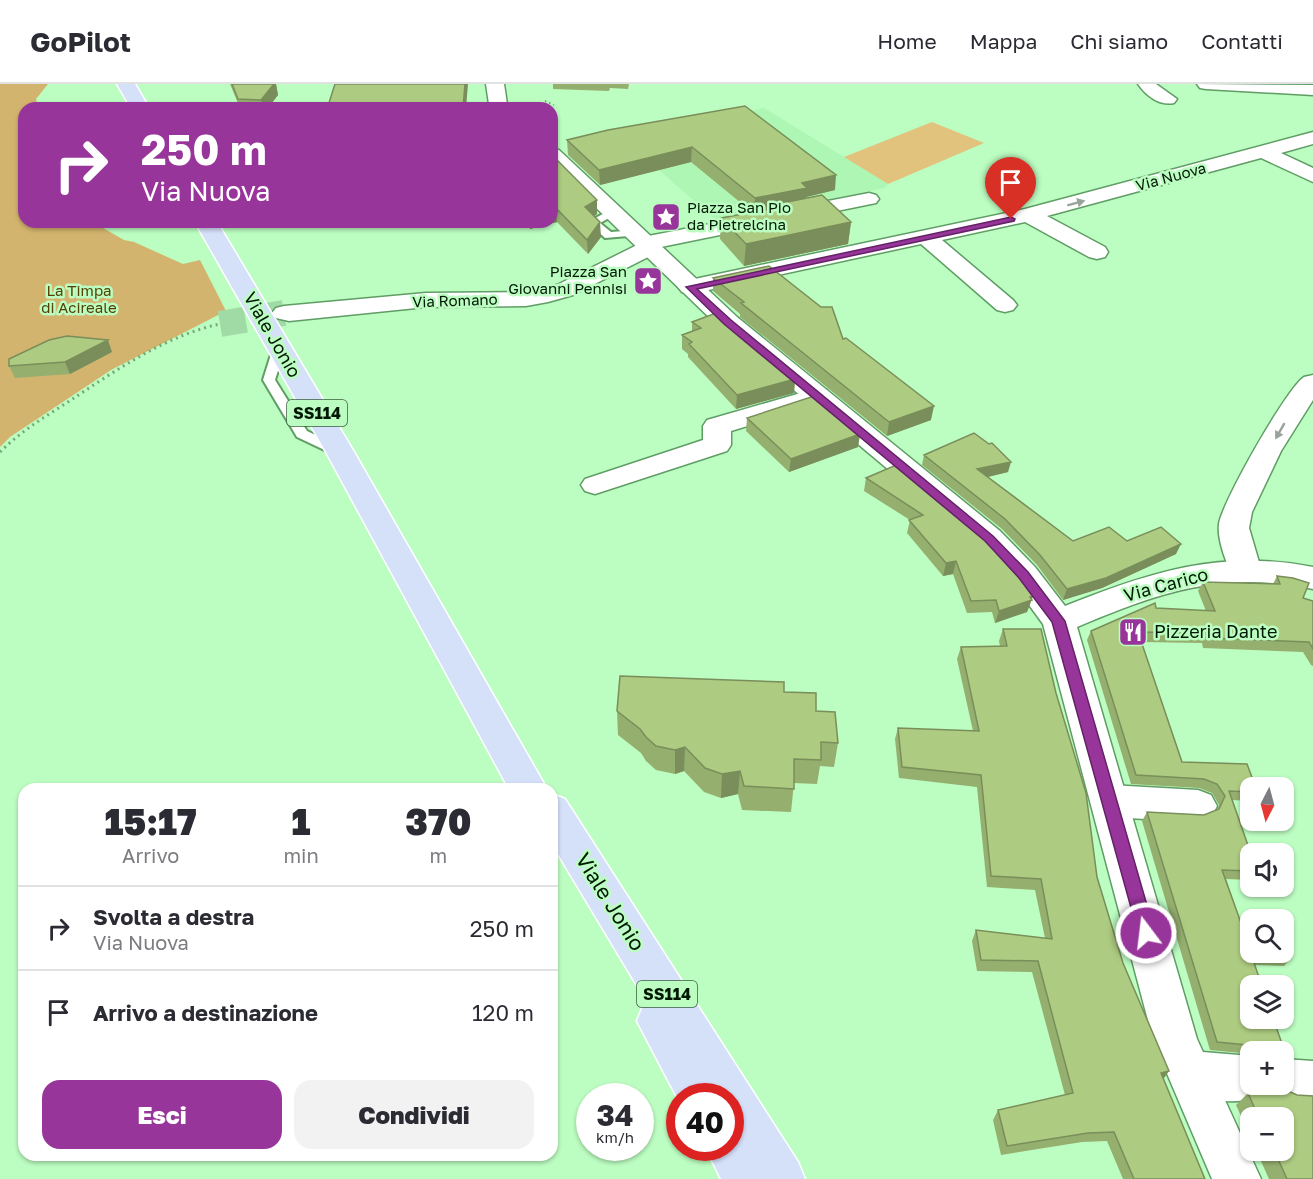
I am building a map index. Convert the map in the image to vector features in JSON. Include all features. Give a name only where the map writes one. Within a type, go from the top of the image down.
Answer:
[{"type":"main road","points":[[126,84],[136,102]]},
{"type":"main road","name":"Viale Jonio","points":[[209,228],[340,452],[525,783]]},
{"type":"main road","name":"Viale Jonio","points":[[425,606],[535,783]]},
{"type":"main road","name":"Viale Jonio","points":[[558,820],[781,1179]]},
{"type":"main road","name":"Viale Jonio","points":[[558,842],[694,1083]]},
{"type":"main road","points":[[737,1161],[747,1179]]},
{"type":"street","points":[[495,84],[498,102]]},
{"type":"street","points":[[1147,84],[1151,90],[1168,99]]},
{"type":"street","points":[[1206,84],[1313,90]]},
{"type":"street","name":"Via Nuova","points":[[690,287],[1028,215],[1313,138]]},
{"type":"street","points":[[1264,152],[1313,176]]},
{"type":"street","points":[[558,160],[728,322],[989,538],[1023,575],[1059,621],[1176,1043],[1237,1179]]},
{"type":"street","name":"Via Romano","points":[[284,313],[426,300],[526,299],[548,295],[565,290],[644,241],[869,199]]},
{"type":"street","points":[[1028,215],[1098,252]]},
{"type":"street","points":[[925,237],[1005,305]]},
{"type":"street","points":[[1245,568],[1234,525],[1245,494],[1299,399],[1313,383]]},
{"type":"street","points":[[595,485],[717,445],[717,426],[818,396]]},
{"type":"street","name":"Via Carico","points":[[1059,621],[1154,585],[1194,574],[1245,568],[1298,573],[1313,578]]},
{"type":"street","points":[[1110,801],[1198,806]]},
{"type":"street","points":[[1191,1074],[1240,1078]]},
{"type":"street","points":[[1294,1083],[1313,1084]]},
{"type":"path","points":[[0,452],[23,432],[114,372],[173,341],[205,327],[220,324]]},
{"type":"shaded area","points":[[764,108],[888,184],[884,188],[718,222],[624,139]]},
{"type":"shaded area","points":[[932,122],[984,143],[888,184],[844,157]]},
{"type":"green space","name":"La Timpa di Acireale","points":[[0,84],[48,84],[36,99],[37,102],[18,102],[18,228],[103,228],[124,240],[134,242],[183,264],[200,260],[226,311],[111,370],[10,437],[0,447]]},
{"type":"building","points":[[232,84],[274,84],[261,100],[238,99]]},
{"type":"building","points":[[335,84],[465,84],[464,102],[329,102]]},
{"type":"building","points":[[745,106],[836,175],[802,183],[807,188],[755,198],[692,147],[599,170],[567,140],[608,130]]},
{"type":"building","points":[[558,161],[597,200],[585,207],[600,222],[587,240],[558,210]]},
{"type":"building","points":[[822,195],[851,222],[746,244],[721,218],[775,208],[772,205]]},
{"type":"building","points":[[769,266],[821,307],[832,307],[843,339],[846,338],[934,406],[889,422],[713,278]]},
{"type":"building","points":[[716,313],[795,379],[737,395],[689,344],[692,342],[682,335],[701,328],[692,322]]},
{"type":"building","points":[[67,336],[108,340],[65,362],[9,366],[9,359],[49,340]]},
{"type":"building","points":[[814,396],[860,434],[791,459],[747,418]]},
{"type":"building","points":[[974,433],[989,444],[992,443],[1011,462],[977,469],[1073,541],[1109,527],[1127,541],[1161,527],[1181,544],[1106,578],[1067,589],[1040,555],[1005,519],[924,455]]},
{"type":"building","points":[[896,465],[980,534],[1015,572],[1033,596],[1030,597],[1032,600],[999,611],[996,600],[971,601],[956,561],[946,563],[909,520],[923,515],[866,478]]},
{"type":"building","points":[[1277,576],[1309,583],[1303,598],[1313,601],[1313,649],[1309,642],[1208,638],[1207,633],[1138,632],[1182,762],[1247,764],[1252,777],[1240,777],[1240,792],[1229,791],[1240,822],[1240,831],[1243,831],[1247,843],[1240,843],[1240,871],[1222,870],[1240,920],[1240,963],[1254,963],[1258,975],[1240,975],[1240,1029],[1277,1029],[1281,1041],[1240,1041],[1240,1044],[1217,1042],[1147,812],[1204,815],[1219,809],[1225,796],[1217,784],[1204,779],[1136,775],[1091,631],[1155,603],[1156,608],[1215,611],[1203,582],[1280,584]]},
{"type":"building","points":[[1003,629],[1041,629],[1056,693],[1086,793],[1097,877],[1123,963],[1169,1071],[1161,1073],[1205,1179],[1134,1179],[1114,1132],[1088,1133],[1007,1146],[998,1110],[1073,1093],[1038,961],[981,960],[976,930],[1052,939],[1041,879],[991,876],[981,775],[902,767],[898,728],[979,731],[961,647],[1007,646]]},
{"type":"building","points":[[620,676],[784,682],[784,692],[816,693],[816,711],[835,712],[838,743],[821,742],[821,760],[794,759],[794,789],[744,786],[740,771],[722,774],[705,768],[685,747],[675,750],[656,746],[640,729],[617,711]]},
{"type":"building","points":[[1294,1094],[1313,1096],[1313,1179],[1287,1179],[1279,1161],[1294,1161],[1294,1107],[1254,1107],[1249,1095]]},
{"type":"tunnel","points":[[220,324],[284,313]]},
{"type":"place","name":"Piazza San Pio da Pietrelcina","points":[[666,217]]},
{"type":"place","name":"Piazza San Giovanni Pennisi","points":[[648,281]]},
{"type":"place","name":"Pizzeria Dante","points":[[1133,632]]},
{"type":"route","points":[[1011,219],[690,287],[728,322],[989,538],[1023,575],[1059,621],[1146,933]]}]
